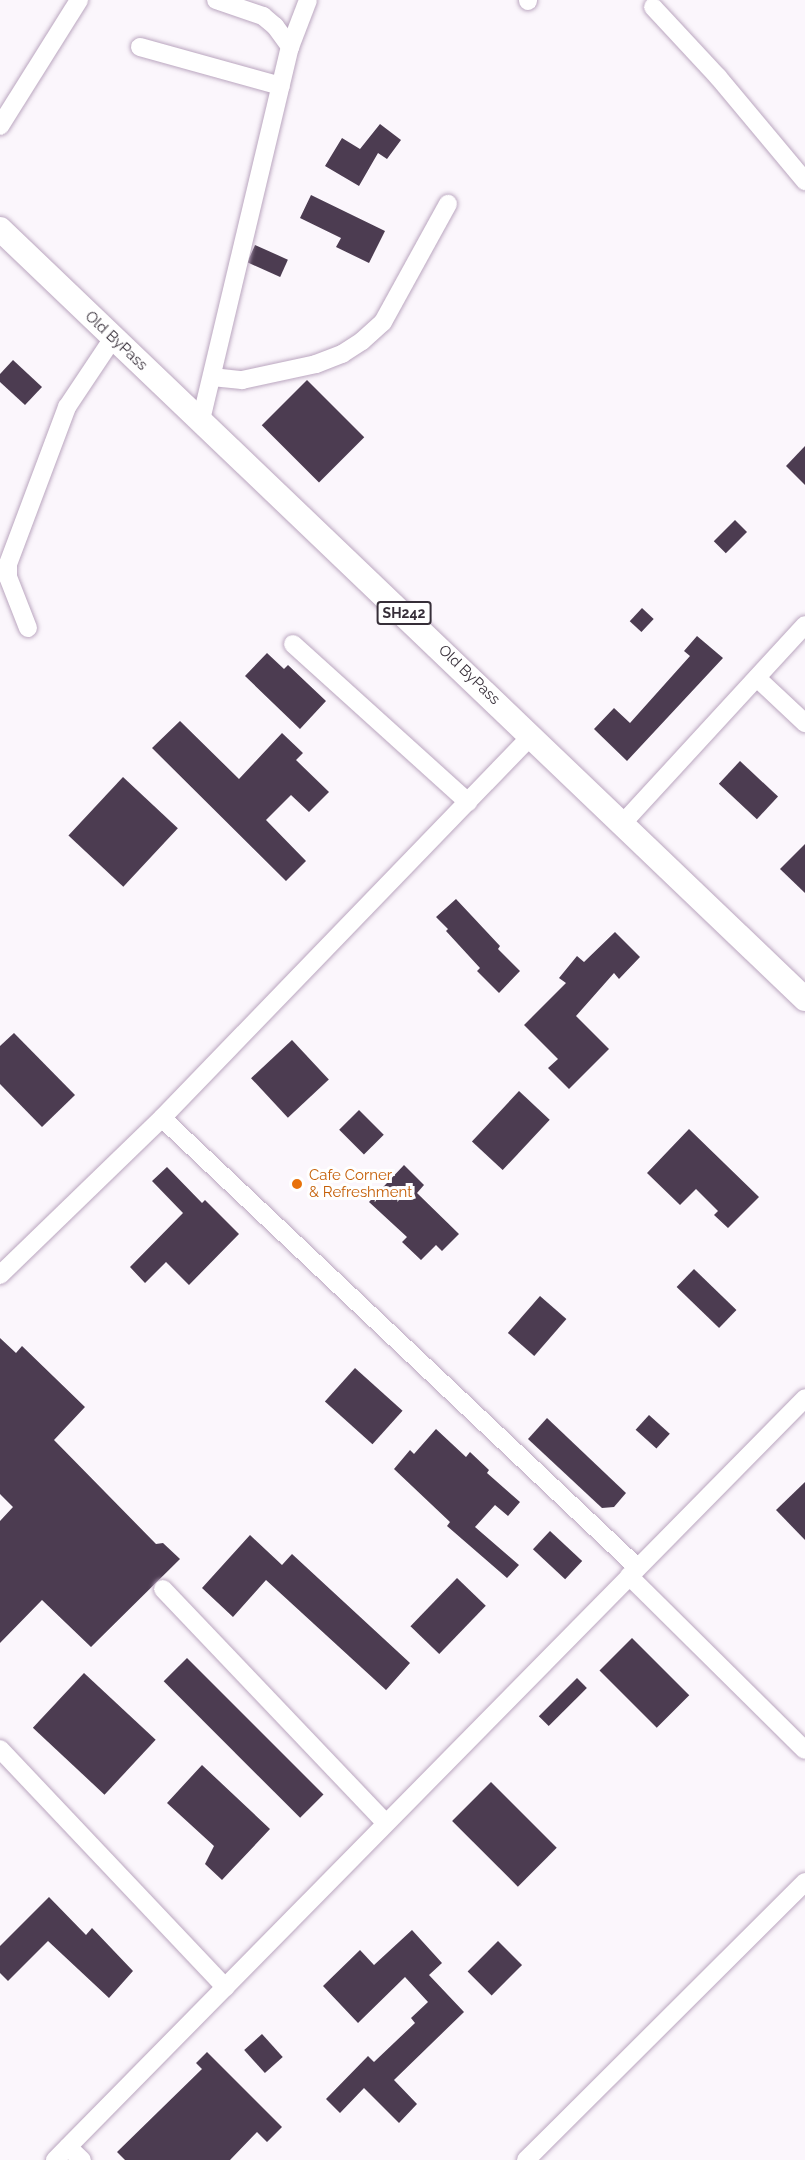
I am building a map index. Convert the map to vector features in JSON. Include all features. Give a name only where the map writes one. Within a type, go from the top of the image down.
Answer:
[{"type":"main road","name":"Old ByPass","points":[[0,229],[532,735],[805,999]]},
{"type":"street","points":[[0,126],[79,0]]},
{"type":"street","points":[[216,0],[270,20],[290,47]]},
{"type":"street","points":[[201,420],[290,47],[308,0]]},
{"type":"street","points":[[653,7],[718,77],[805,181]]},
{"type":"street","points":[[140,47],[281,86]]},
{"type":"street","points":[[212,377],[242,380],[316,364],[342,354],[362,341],[383,322],[448,204]]},
{"type":"street","points":[[28,628],[8,577],[8,564],[67,407],[113,338]]},
{"type":"street","points":[[622,824],[805,624]]},
{"type":"street","points":[[293,644],[468,802]]},
{"type":"street","points":[[757,678],[805,723]]},
{"type":"street","points":[[0,1275],[162,1118],[532,735]]},
{"type":"street","points":[[162,1118],[633,1572],[805,1750]]},
{"type":"street","points":[[55,2160],[805,1398]]},
{"type":"street","points":[[163,1589],[386,1823]]},
{"type":"street","points":[[0,1749],[225,1987]]},
{"type":"street","points":[[526,2160],[805,1882]]},
{"type":"street","points":[[68,2146],[81,2160]]},
{"type":"building","points":[[380,124],[401,140],[387,159],[378,153],[359,186],[325,166],[342,138],[360,149]]},
{"type":"building","points":[[311,195],[385,231],[369,263],[336,247],[341,238],[300,218]]},
{"type":"building","points":[[255,245],[288,260],[280,277],[247,262]]},
{"type":"building","points":[[13,360],[42,387],[25,405],[0,382],[0,374]]},
{"type":"building","points":[[307,380],[364,437],[319,483],[262,425]]},
{"type":"building","points":[[805,446],[805,485],[786,466]]},
{"type":"building","points":[[735,520],[747,532],[726,553],[714,541]]},
{"type":"building","points":[[642,608],[654,619],[641,632],[630,621]]},
{"type":"building","points":[[697,636],[723,658],[627,761],[594,729],[614,708],[630,723],[690,656],[684,651]]},
{"type":"building","points":[[267,653],[284,669],[288,665],[326,701],[300,729],[245,676]]},
{"type":"building","points":[[180,721],[239,779],[282,733],[303,753],[296,760],[329,792],[309,812],[291,795],[266,820],[306,861],[286,881],[152,748]]},
{"type":"building","points":[[740,761],[778,796],[757,819],[719,784]]},
{"type":"building","points":[[123,777],[178,828],[123,887],[68,836]]},
{"type":"building","points":[[805,844],[805,893],[780,869]]},
{"type":"building","points":[[456,899],[500,946],[498,949],[520,971],[499,993],[477,971],[480,968],[436,917]]},
{"type":"building","points":[[615,932],[640,957],[619,979],[614,973],[576,1016],[609,1049],[569,1089],[548,1068],[558,1059],[524,1025],[566,983],[559,978],[577,956],[584,962]]},
{"type":"building","points":[[14,1033],[75,1095],[42,1127],[0,1084],[0,1046]]},
{"type":"building","points":[[292,1040],[329,1079],[288,1118],[251,1078]]},
{"type":"building","points":[[519,1091],[550,1120],[503,1170],[472,1141]]},
{"type":"building","points":[[359,1110],[384,1135],[364,1155],[339,1130]]},
{"type":"building","points":[[689,1129],[759,1197],[728,1228],[714,1215],[718,1211],[696,1189],[680,1205],[647,1173]]},
{"type":"building","points":[[404,1165],[424,1185],[417,1193],[459,1234],[442,1251],[436,1245],[421,1260],[402,1242],[407,1237],[369,1202]]},
{"type":"building","points":[[167,1167],[202,1203],[205,1200],[239,1234],[189,1285],[166,1262],[145,1283],[130,1267],[183,1213],[152,1181]]},
{"type":"building","points":[[694,1269],[736,1310],[719,1328],[677,1287]]},
{"type":"building","points":[[540,1296],[566,1319],[534,1356],[508,1333]]},
{"type":"building","points":[[0,1338],[16,1353],[22,1346],[85,1407],[54,1440],[156,1544],[163,1543],[180,1559],[91,1647],[42,1600],[0,1643],[0,1521],[13,1507],[0,1494]]},
{"type":"building","points":[[355,1368],[403,1411],[372,1444],[325,1401]]},
{"type":"building","points":[[649,1415],[670,1434],[656,1449],[636,1430]]},
{"type":"building","points":[[547,1418],[626,1493],[614,1507],[602,1508],[528,1439]]},
{"type":"building","points":[[436,1429],[466,1457],[470,1452],[489,1470],[487,1473],[520,1502],[508,1516],[495,1505],[475,1527],[519,1565],[507,1578],[447,1526],[450,1522],[394,1469],[410,1450],[414,1454]]},
{"type":"building","points":[[805,1482],[805,1540],[776,1510]]},
{"type":"building","points":[[550,1531],[582,1561],[565,1579],[533,1549]]},
{"type":"building","points":[[250,1535],[282,1565],[292,1554],[410,1663],[386,1690],[266,1580],[233,1617],[202,1588]]},
{"type":"building","points":[[457,1578],[486,1606],[439,1654],[410,1626]]},
{"type":"building","points":[[632,1638],[689,1695],[657,1728],[599,1671]]},
{"type":"building","points":[[187,1658],[323,1794],[300,1818],[164,1681]]},
{"type":"building","points":[[84,1673],[156,1740],[105,1795],[33,1728]]},
{"type":"building","points":[[577,1678],[587,1688],[549,1726],[539,1716]]},
{"type":"building","points":[[202,1765],[270,1829],[222,1880],[205,1864],[214,1846],[167,1803]]},
{"type":"building","points":[[491,1782],[557,1848],[518,1887],[452,1821]]},
{"type":"building","points":[[49,1897],[86,1935],[92,1928],[133,1971],[109,1998],[48,1941],[8,1981],[0,1973],[0,1946]]},
{"type":"building","points":[[412,1930],[442,1963],[429,1975],[464,2012],[394,2080],[417,2104],[399,2123],[364,2088],[340,2113],[326,2099],[368,2056],[374,2062],[415,2023],[411,2018],[428,2002],[405,1977],[358,2023],[323,1986],[360,1950],[374,1965]]},
{"type":"building","points":[[498,1941],[522,1965],[492,1995],[468,1971]]},
{"type":"building","points":[[262,2034],[283,2057],[265,2073],[244,2050]]},
{"type":"building","points":[[207,2052],[282,2127],[267,2142],[257,2132],[230,2160],[125,2160],[117,2152],[202,2069],[196,2063]]},
{"type":"place","name":"Cafe Corner & Refreshment","points":[[297,1184]]}]
